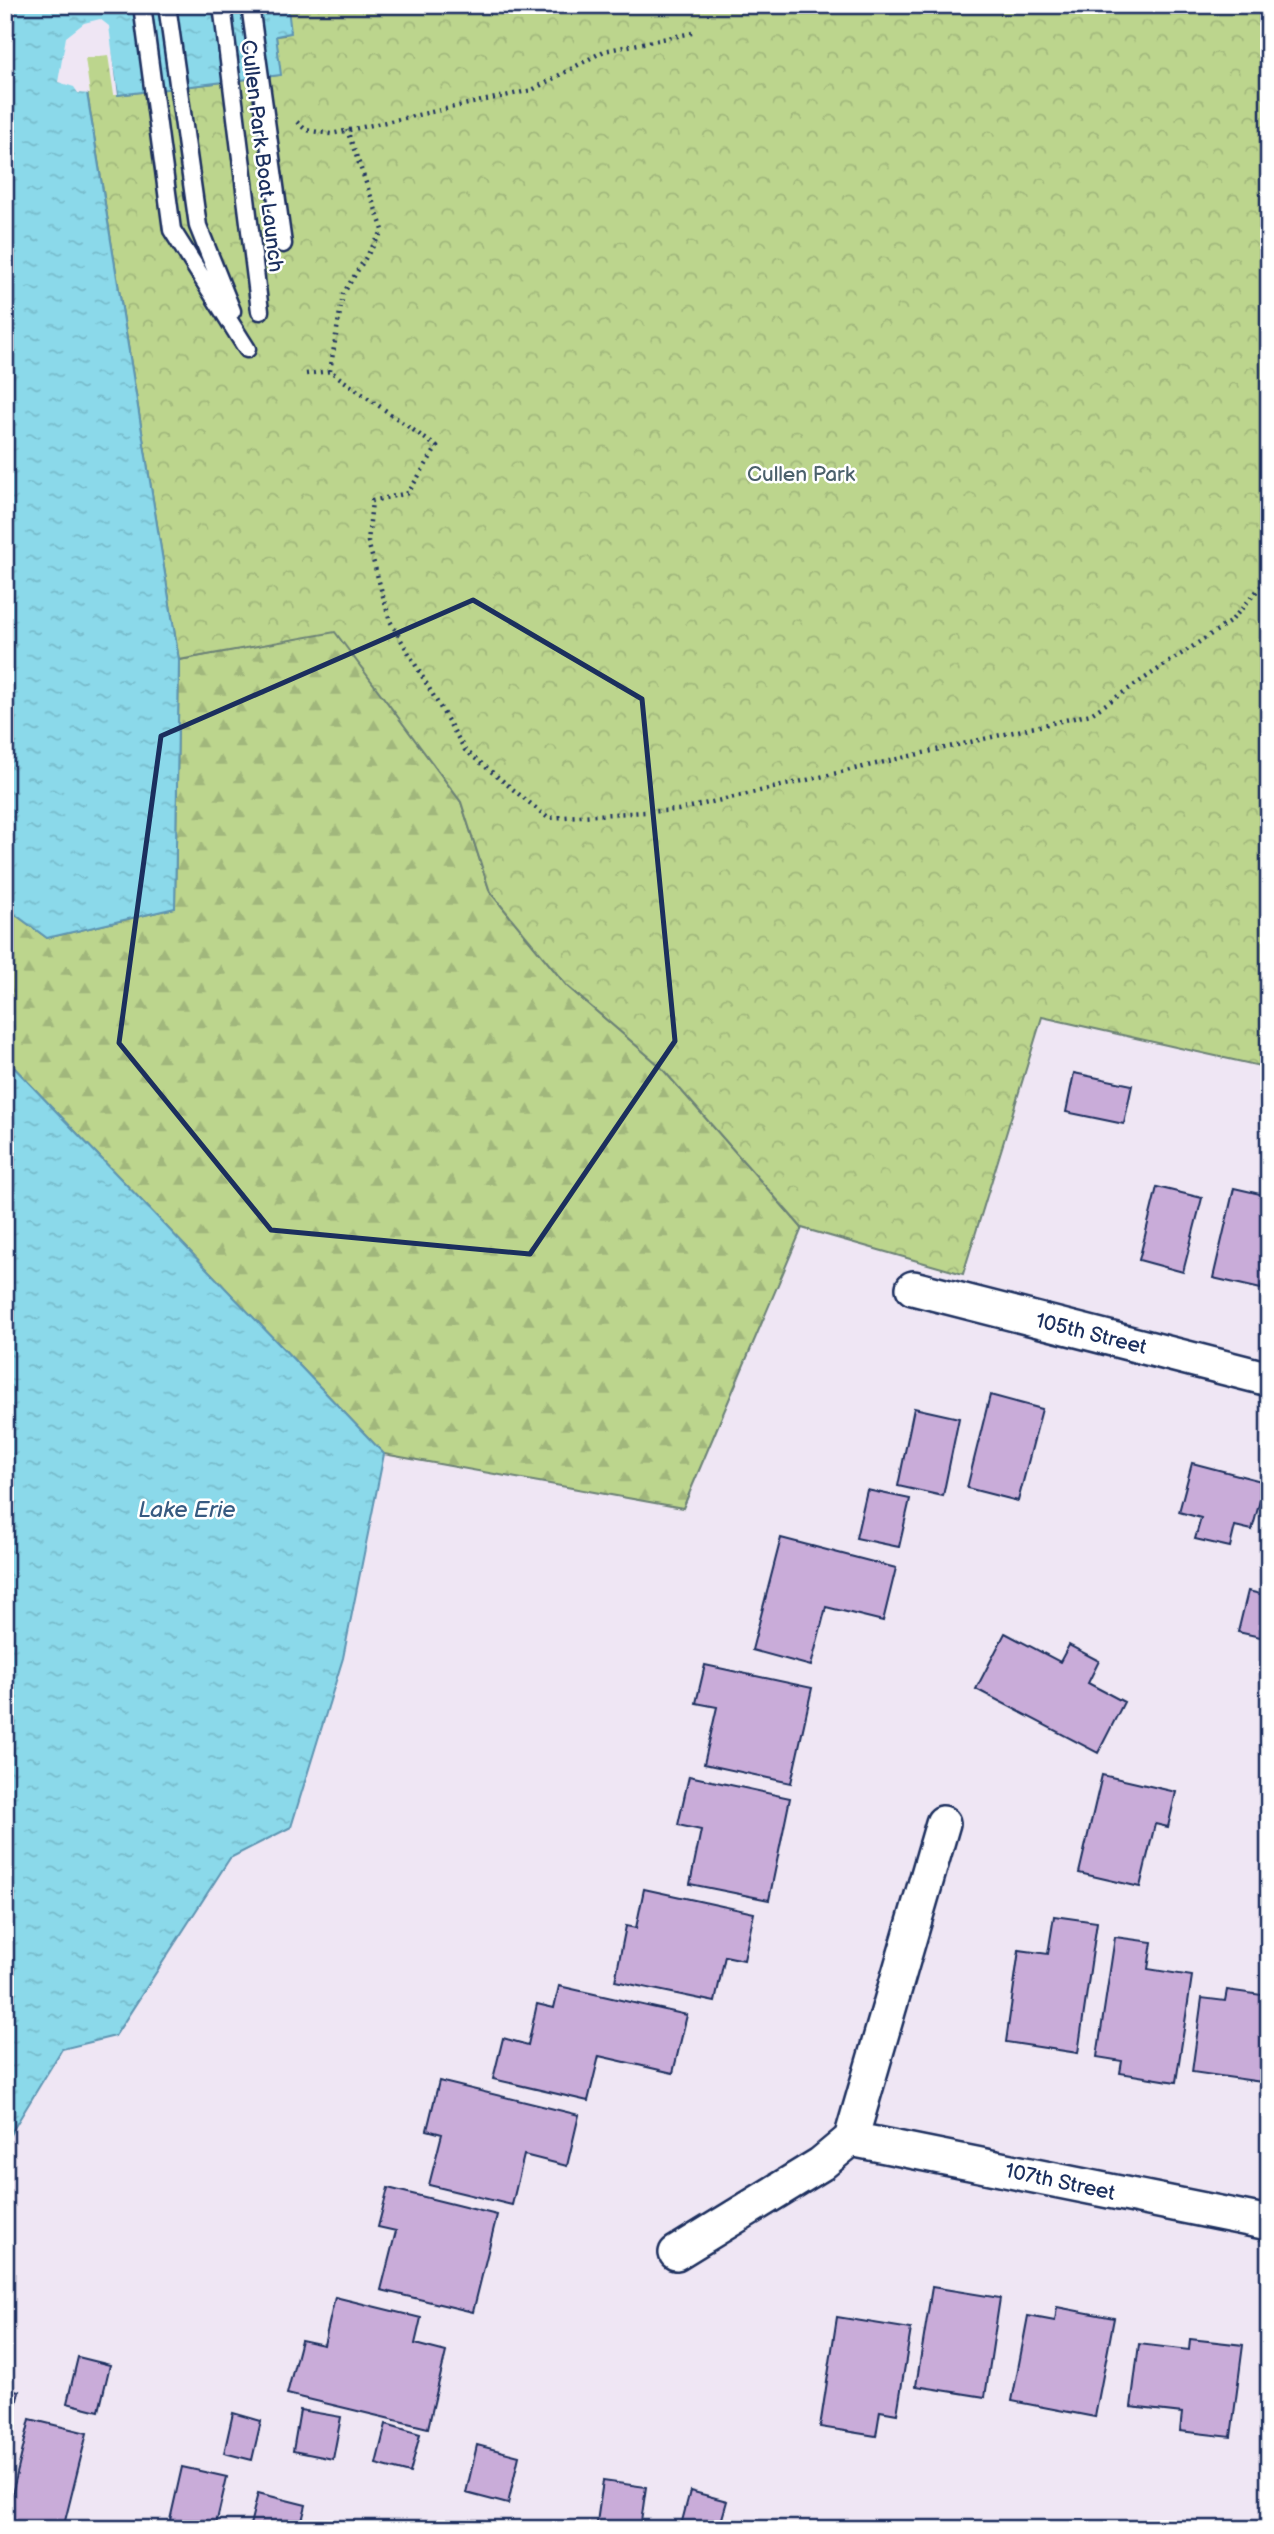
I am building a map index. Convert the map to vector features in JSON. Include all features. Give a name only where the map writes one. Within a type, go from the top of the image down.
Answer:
[{"type":"street","name":"105th Street","points":[[914,1288],[1269,1379]]},
{"type":"street","points":[[676,2253],[821,2164],[851,2139],[943,1822]]},
{"type":"street","name":"107th Street","points":[[851,2139],[1269,2223]]},
{"type":"lane","points":[[142,5],[172,230],[247,349],[198,226],[167,5]]},
{"type":"lane","name":"Cullen Park Boat Launch","points":[[222,5],[260,311]]},
{"type":"lane","name":"Cullen Park Boat Launch","points":[[250,5],[283,244]]},
{"type":"path","points":[[295,112],[297,122],[306,130],[331,134],[532,90],[604,51],[692,33]]},
{"type":"path","points":[[330,371],[342,294],[383,230],[347,130]]},
{"type":"path","points":[[306,374],[330,371],[437,447],[408,493],[372,501],[368,542],[390,621],[465,750],[548,818],[678,810],[1091,714],[1231,621],[1269,577]]},
{"type":"highlighted area","points":[[473,600],[642,699],[675,1041],[530,1254],[271,1230],[119,1043],[161,736]]},
{"type":"green space","name":"Cullen Park","points":[[301,5],[1269,5],[1269,1068],[1042,1017],[963,1274],[802,1228],[659,1065],[567,986],[490,892],[461,802],[335,632],[179,660],[81,55],[111,51],[118,95],[280,75],[276,36],[284,35],[288,8]]},
{"type":"green space","points":[[335,631],[461,802],[490,892],[567,986],[659,1065],[802,1228],[683,1508],[384,1454],[5,1058],[5,907],[47,938],[175,908],[179,660]]},
{"type":"water","points":[[5,5],[301,5],[288,8],[291,33],[276,36],[281,75],[118,95],[111,51],[81,56],[179,660],[175,908],[47,938],[5,907]]},
{"type":"water","name":"Lake Erie","points":[[5,1058],[384,1454],[343,1658],[291,1827],[230,1858],[115,2036],[62,2049],[5,2143]]},
{"type":"pier","points":[[100,19],[109,26],[118,95],[114,95],[108,55],[85,58],[90,94],[78,93],[74,87],[58,82],[66,37],[84,23]]},
{"type":"building","points":[[1074,1073],[1132,1085],[1124,1124],[1066,1112]]},
{"type":"building","points":[[1157,1187],[1202,1198],[1183,1272],[1139,1260]]},
{"type":"building","points":[[1234,1188],[1269,1196],[1269,1256],[1261,1289],[1213,1278]]},
{"type":"building","points":[[990,1395],[1042,1409],[1018,1501],[967,1488]]},
{"type":"building","points":[[914,1408],[959,1418],[943,1496],[898,1486]]},
{"type":"building","points":[[1192,1463],[1265,1482],[1252,1530],[1235,1526],[1230,1547],[1195,1539],[1201,1518],[1179,1512]]},
{"type":"building","points":[[867,1490],[910,1499],[899,1547],[856,1538]]},
{"type":"building","points":[[781,1538],[896,1568],[883,1621],[826,1607],[811,1666],[752,1650]]},
{"type":"building","points":[[1248,1591],[1269,1596],[1269,1639],[1238,1632]]},
{"type":"building","points":[[1005,1633],[1060,1662],[1069,1645],[1099,1661],[1088,1683],[1124,1702],[1098,1753],[976,1689]]},
{"type":"building","points":[[705,1665],[812,1688],[791,1783],[704,1764],[717,1707],[696,1703]]},
{"type":"building","points":[[1102,1775],[1176,1792],[1168,1827],[1155,1824],[1140,1887],[1079,1873]]},
{"type":"building","points":[[689,1776],[790,1798],[769,1900],[690,1884],[701,1830],[678,1825]]},
{"type":"building","points":[[644,1889],[754,1913],[744,1960],[725,1956],[715,2002],[615,1981],[626,1926],[636,1928]]},
{"type":"building","points":[[1054,1916],[1097,1922],[1078,2053],[1006,2042],[1019,1950],[1048,1954]]},
{"type":"building","points":[[1115,1937],[1152,1942],[1148,1969],[1192,1976],[1176,2082],[1120,2073],[1122,2061],[1097,2057]]},
{"type":"building","points":[[559,1986],[687,2015],[673,2073],[599,2056],[588,2101],[493,2079],[503,2038],[528,2045],[537,2004],[554,2008]]},
{"type":"building","points":[[1227,1990],[1269,1996],[1269,2083],[1192,2072],[1202,1998],[1225,2001]]},
{"type":"building","points":[[439,2081],[579,2115],[567,2166],[524,2155],[512,2205],[429,2185],[442,2134],[427,2130]]},
{"type":"building","points":[[388,2188],[497,2215],[473,2312],[381,2290],[396,2231],[378,2227]]},
{"type":"building","points":[[932,2287],[1000,2298],[985,2397],[916,2386]]},
{"type":"building","points":[[335,2297],[421,2318],[415,2344],[446,2352],[428,2428],[287,2394],[301,2340],[324,2345]]},
{"type":"building","points":[[1057,2307],[1114,2318],[1095,2417],[1012,2401],[1028,2316],[1055,2321]]},
{"type":"building","points":[[837,2317],[911,2329],[897,2414],[880,2411],[876,2436],[820,2427]]},
{"type":"building","points":[[1190,2339],[1243,2345],[1231,2437],[1180,2431],[1182,2413],[1131,2407],[1139,2344],[1189,2350]]},
{"type":"building","points":[[78,2357],[110,2365],[99,2411],[67,2403]]},
{"type":"building","points":[[5,2388],[19,2391],[5,2454]]},
{"type":"building","points":[[300,2410],[341,2417],[333,2459],[293,2451]]},
{"type":"building","points":[[233,2413],[261,2421],[252,2460],[224,2453]]},
{"type":"building","points":[[30,2419],[87,2433],[63,2529],[25,2529],[5,2524]]},
{"type":"building","points":[[386,2424],[420,2434],[410,2473],[376,2464]]},
{"type":"building","points":[[477,2445],[519,2456],[508,2504],[466,2493]]},
{"type":"building","points":[[182,2467],[227,2477],[215,2529],[168,2529]]},
{"type":"building","points":[[603,2481],[646,2487],[640,2529],[596,2529]]},
{"type":"building","points":[[690,2491],[727,2501],[719,2529],[680,2529]]},
{"type":"building","points":[[258,2493],[306,2505],[300,2529],[249,2529]]}]
